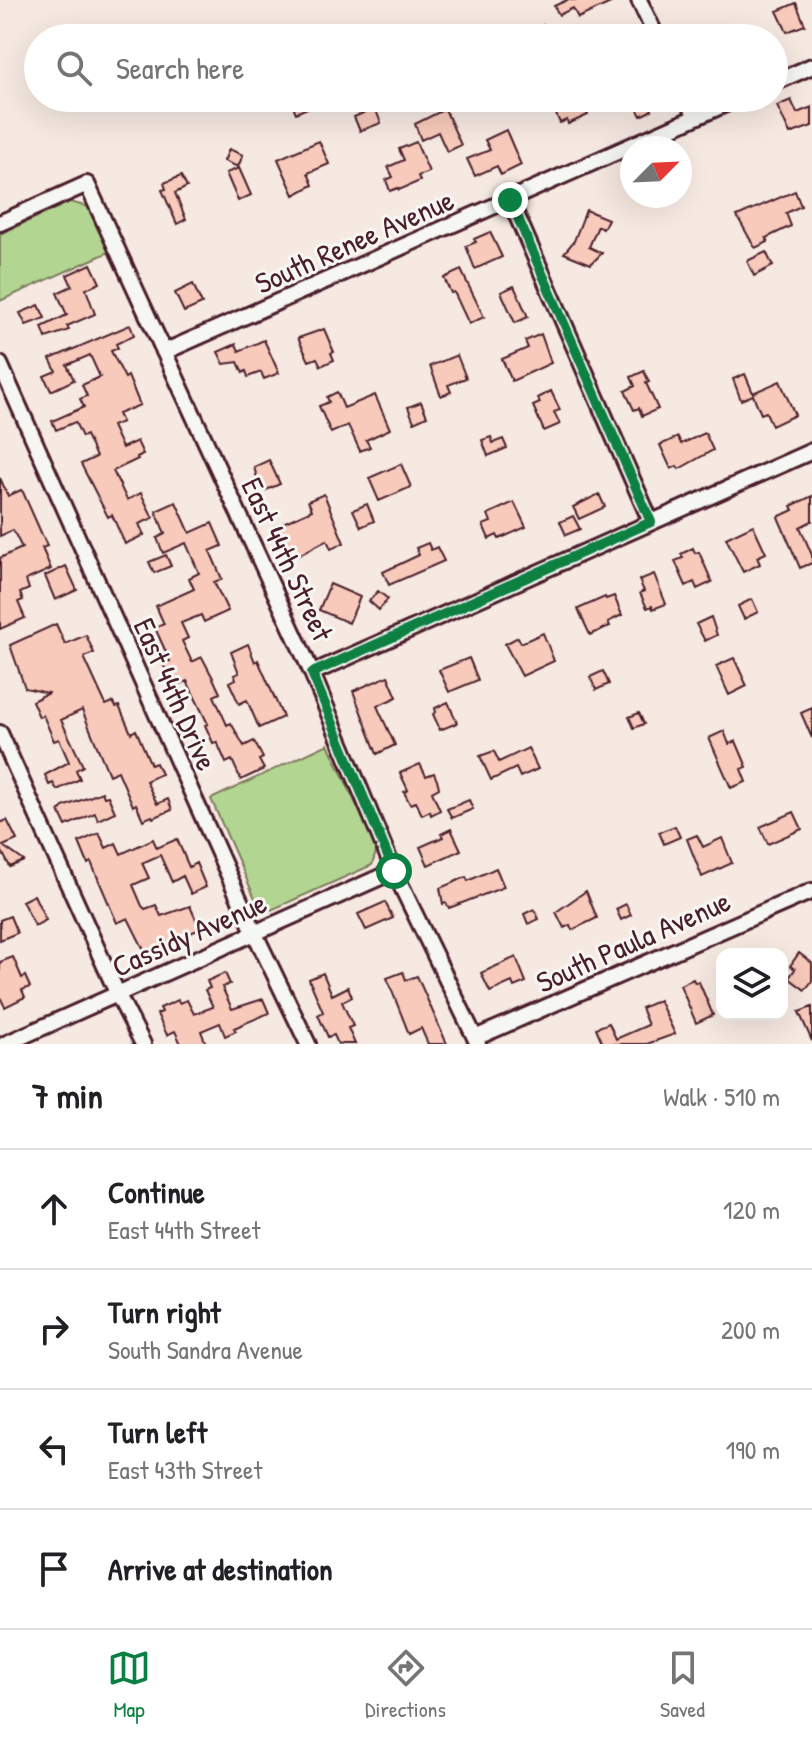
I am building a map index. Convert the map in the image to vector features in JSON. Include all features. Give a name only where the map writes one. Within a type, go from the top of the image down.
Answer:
[{"type":"street","points":[[639,0],[650,24]]},
{"type":"street","points":[[788,77],[812,66]]},
{"type":"street","points":[[694,112],[696,117]]},
{"type":"street","name":"South Renee Avenue","points":[[164,352],[707,112]]},
{"type":"street","name":"East 44th Street","points":[[0,223],[87,184],[312,673],[394,871],[477,1041]]},
{"type":"street","points":[[510,200],[651,522]]},
{"type":"street","name":"East 44th Drive","points":[[0,364],[255,934],[308,1044]]},
{"type":"street","points":[[312,673],[812,451]]},
{"type":"street","points":[[0,733],[143,1044]]},
{"type":"street","name":"Cassidy Avenue","points":[[5,1044],[394,871]]},
{"type":"street","name":"South Paula Avenue","points":[[477,1041],[812,891]]},
{"type":"green space","points":[[70,202],[89,207],[109,252],[0,301],[0,234]]},
{"type":"green space","points":[[328,744],[377,849],[372,865],[271,910],[258,905],[211,799]]},
{"type":"building","points":[[567,0],[617,0],[578,18],[573,8],[559,15],[554,6]]},
{"type":"building","points":[[796,3],[805,25],[788,32],[788,24],[783,24],[777,11]]},
{"type":"building","points":[[791,100],[797,113],[812,107],[812,126],[790,134],[780,112],[788,112],[788,101]]},
{"type":"building","points":[[377,112],[381,123],[360,131],[354,117]]},
{"type":"building","points":[[439,112],[446,112],[461,145],[447,152],[438,132],[421,140],[415,124]]},
{"type":"building","points":[[555,112],[587,112],[588,115],[568,124],[567,120],[560,123]]},
{"type":"building","points":[[506,130],[521,165],[501,175],[497,166],[475,176],[467,159],[490,150],[485,140]]},
{"type":"building","points":[[319,141],[329,164],[308,173],[313,185],[294,195],[278,159]]},
{"type":"building","points":[[416,142],[429,172],[418,176],[420,181],[390,191],[386,180],[393,177],[388,167],[404,160],[399,149]]},
{"type":"building","points":[[229,149],[243,155],[238,167],[224,161]]},
{"type":"building","points":[[239,168],[251,195],[238,201],[226,173]]},
{"type":"building","points":[[181,176],[187,187],[175,193],[186,219],[177,224],[162,190],[166,189],[164,183]]},
{"type":"building","points":[[795,191],[801,206],[786,213],[791,226],[766,238],[768,242],[755,248],[737,216]]},
{"type":"building","points":[[586,210],[608,219],[603,229],[598,226],[589,247],[602,253],[591,264],[564,253],[574,241]]},
{"type":"building","points":[[490,232],[502,257],[475,269],[466,246]]},
{"type":"building","points":[[766,252],[773,266],[754,276],[747,261]]},
{"type":"building","points":[[91,264],[100,283],[86,289],[95,314],[67,326],[69,330],[46,338],[42,327],[67,315],[57,293],[72,286],[67,275]]},
{"type":"building","points":[[461,270],[484,317],[469,324],[444,278]]},
{"type":"building","points":[[193,284],[202,304],[184,312],[175,293]]},
{"type":"building","points":[[514,286],[528,317],[515,323],[501,292]]},
{"type":"building","points":[[39,305],[45,318],[26,325],[20,313]]},
{"type":"building","points":[[130,325],[134,335],[116,344],[118,348],[111,351],[125,378],[128,376],[140,405],[118,414],[122,422],[112,426],[122,448],[137,441],[143,454],[113,471],[127,500],[141,493],[153,518],[139,524],[144,535],[125,544],[112,515],[108,517],[81,464],[96,457],[86,435],[82,437],[75,422],[56,430],[52,421],[84,407],[80,399],[87,396],[82,385],[100,377],[90,355],[67,365],[74,380],[51,391],[44,376],[56,371],[50,359]]},
{"type":"building","points":[[324,329],[334,352],[331,353],[334,360],[321,366],[317,358],[309,361],[298,338]]},
{"type":"building","points":[[541,334],[551,363],[512,381],[502,359],[528,348],[525,341]]},
{"type":"building","points":[[264,340],[279,373],[264,379],[261,372],[248,377],[238,362],[224,364],[218,352],[236,344],[239,351]]},
{"type":"building","points":[[457,355],[466,378],[448,385],[451,392],[441,396],[430,366]]},
{"type":"building","points":[[644,371],[658,409],[642,416],[639,408],[634,410],[625,391],[635,386],[631,377]]},
{"type":"building","points":[[745,374],[753,393],[780,381],[795,415],[772,426],[766,412],[761,414],[753,395],[741,400],[733,379]]},
{"type":"building","points":[[551,391],[560,410],[554,412],[560,424],[544,431],[533,406],[540,403],[538,398]]},
{"type":"building","points":[[337,392],[344,408],[375,395],[390,429],[366,440],[370,447],[360,451],[348,425],[331,433],[319,406],[329,402],[327,397]]},
{"type":"building","points":[[421,402],[427,416],[414,422],[408,407]]},
{"type":"building","points":[[705,433],[713,450],[679,469],[677,466],[671,469],[660,445],[678,437],[681,444]]},
{"type":"building","points":[[491,437],[493,443],[503,439],[507,448],[488,456],[482,440]]},
{"type":"building","points":[[269,460],[280,484],[264,491],[254,467]]},
{"type":"building","points":[[401,464],[411,487],[379,501],[369,478]]},
{"type":"building","points":[[0,478],[8,496],[21,490],[23,492],[47,546],[42,548],[51,569],[26,580],[29,589],[20,593],[23,600],[18,602],[25,618],[0,629],[0,558],[22,548],[13,530],[0,536]]},
{"type":"building","points":[[324,494],[344,543],[331,549],[327,540],[288,561],[274,527],[312,510],[308,501]]},
{"type":"building","points":[[599,494],[605,507],[579,519],[573,507]]},
{"type":"building","points":[[812,496],[812,521],[800,527],[812,555],[812,563],[800,568],[778,517],[793,510],[791,506]]},
{"type":"building","points":[[176,502],[190,533],[212,523],[222,546],[210,551],[222,579],[214,582],[228,611],[204,622],[201,615],[181,623],[188,638],[182,641],[192,662],[202,657],[220,693],[214,696],[227,725],[231,723],[244,746],[254,741],[263,758],[259,760],[264,769],[241,780],[232,760],[226,763],[217,742],[213,743],[205,725],[208,724],[187,681],[174,687],[163,664],[170,661],[155,628],[164,624],[156,606],[194,589],[189,578],[199,573],[186,543],[163,553],[157,538],[165,534],[156,511]]},
{"type":"building","points":[[514,502],[526,527],[499,539],[497,535],[489,539],[483,525],[491,522],[488,514]]},
{"type":"building","points":[[367,504],[374,521],[361,527],[353,510]]},
{"type":"building","points":[[573,516],[580,529],[566,535],[560,522]]},
{"type":"building","points":[[753,525],[766,553],[757,557],[760,564],[743,572],[726,538]]},
{"type":"building","points":[[428,543],[431,550],[437,547],[444,561],[389,585],[383,572],[419,555],[416,548]]},
{"type":"building","points":[[693,548],[695,553],[699,552],[712,582],[697,589],[694,582],[686,586],[675,561]]},
{"type":"building","points":[[166,555],[171,566],[154,573],[149,562]]},
{"type":"building","points":[[66,566],[77,590],[55,600],[45,576]]},
{"type":"building","points":[[654,574],[666,604],[653,609],[652,606],[647,608],[640,593],[644,591],[639,580]]},
{"type":"building","points":[[330,584],[360,597],[349,623],[319,610]]},
{"type":"building","points":[[378,591],[388,599],[379,610],[369,601]]},
{"type":"building","points":[[614,596],[622,615],[608,622],[610,626],[590,635],[578,609]]},
{"type":"building","points":[[752,599],[758,612],[744,619],[738,606]]},
{"type":"building","points":[[711,617],[717,635],[705,641],[696,624]]},
{"type":"building","points":[[56,624],[65,644],[86,635],[94,653],[84,657],[106,705],[113,702],[116,707],[119,706],[131,733],[136,730],[151,765],[156,763],[161,774],[146,781],[157,804],[168,799],[172,810],[143,820],[136,804],[133,806],[118,771],[109,775],[82,710],[61,720],[83,766],[76,770],[80,779],[57,790],[53,783],[49,785],[45,775],[69,762],[59,739],[54,741],[43,715],[39,717],[32,701],[48,693],[25,688],[10,645]]},
{"type":"building","points":[[543,633],[554,661],[522,676],[505,644],[518,637],[521,643]]},
{"type":"building","points":[[248,644],[283,717],[259,728],[247,700],[239,704],[229,682],[236,679],[234,675],[239,673],[231,652]]},
{"type":"building","points":[[469,658],[478,680],[449,692],[439,670]]},
{"type":"building","points":[[734,658],[747,686],[729,695],[716,666]]},
{"type":"building","points":[[603,671],[609,684],[596,690],[590,677]]},
{"type":"building","points":[[388,676],[397,697],[377,706],[395,745],[377,754],[353,691]]},
{"type":"building","points":[[448,702],[457,723],[440,730],[433,714],[435,708]]},
{"type":"building","points":[[812,708],[812,738],[801,713]]},
{"type":"building","points":[[639,713],[644,724],[634,728],[629,717]]},
{"type":"building","points":[[724,731],[729,744],[736,741],[747,767],[741,769],[746,782],[731,788],[709,738]]},
{"type":"building","points":[[528,748],[538,769],[520,777],[516,768],[491,780],[480,756],[494,751],[499,762]]},
{"type":"building","points":[[420,764],[426,776],[434,773],[438,783],[439,788],[432,792],[440,810],[431,815],[430,811],[422,815],[416,802],[410,804],[404,792],[408,790],[400,773]]},
{"type":"building","points":[[102,792],[104,797],[108,796],[115,812],[98,820],[95,813],[66,826],[59,811],[63,807]]},
{"type":"building","points":[[469,800],[473,809],[452,818],[447,809]]},
{"type":"building","points":[[794,812],[802,829],[768,844],[760,827]]},
{"type":"building","points":[[7,820],[17,840],[3,846],[24,861],[10,867],[0,848],[0,823]]},
{"type":"building","points":[[675,826],[680,837],[664,844],[659,832]]},
{"type":"building","points":[[451,829],[461,850],[428,865],[420,847],[443,837],[441,834]]},
{"type":"building","points":[[99,833],[106,848],[116,843],[121,854],[153,839],[157,848],[177,839],[189,867],[196,863],[206,887],[191,894],[183,876],[172,882],[160,855],[142,863],[149,878],[133,885],[142,906],[145,909],[156,905],[161,916],[190,906],[200,929],[145,952],[128,918],[117,923],[79,842]]},
{"type":"building","points":[[697,835],[703,847],[722,838],[732,863],[702,877],[687,839]]},
{"type":"building","points":[[496,868],[504,887],[449,908],[446,903],[443,904],[440,888],[466,877],[468,881]]},
{"type":"building","points":[[586,891],[597,918],[572,930],[570,925],[564,928],[556,912]]},
{"type":"building","points":[[34,895],[46,920],[35,926],[22,901]]},
{"type":"building","points":[[385,902],[393,918],[366,930],[358,914]]},
{"type":"building","points":[[626,904],[631,915],[621,920],[616,909]]},
{"type":"building","points":[[534,909],[539,919],[528,924],[524,914]]},
{"type":"building","points":[[10,916],[17,933],[0,940],[0,920]]},
{"type":"building","points":[[799,953],[812,963],[812,981],[805,990],[789,978],[795,969],[790,966]]},
{"type":"building","points":[[13,957],[22,978],[25,976],[30,987],[22,990],[25,997],[5,1007],[0,997],[0,962]]},
{"type":"building","points":[[516,957],[526,982],[514,987],[512,982],[490,992],[481,973]]},
{"type":"building","points":[[403,972],[406,980],[417,976],[447,1044],[428,1044],[421,1028],[409,1034],[387,978]]},
{"type":"building","points":[[225,973],[230,984],[222,987],[232,1009],[263,999],[269,1013],[234,1028],[236,1031],[225,1036],[220,1023],[201,1031],[206,1044],[181,1044],[175,1031],[167,1035],[157,1014],[162,1012],[160,1008],[178,1000],[179,1003],[187,1000],[194,1014],[213,1007],[205,990],[210,988],[207,981]]},
{"type":"building","points":[[323,973],[332,995],[348,987],[352,997],[342,1002],[353,1026],[348,1028],[355,1044],[338,1044],[334,1035],[328,1037],[318,1015],[323,1012],[309,979]]},
{"type":"building","points":[[693,979],[695,983],[699,982],[713,1015],[696,1023],[680,985]]},
{"type":"building","points":[[659,1000],[675,1034],[647,1044],[603,1044],[596,1028],[609,1023],[616,1039],[648,1025],[641,1008]]},
{"type":"building","points":[[812,1007],[812,1041],[799,1012]]},
{"type":"route","points":[[394,871],[312,673],[651,522],[510,200]]}]
